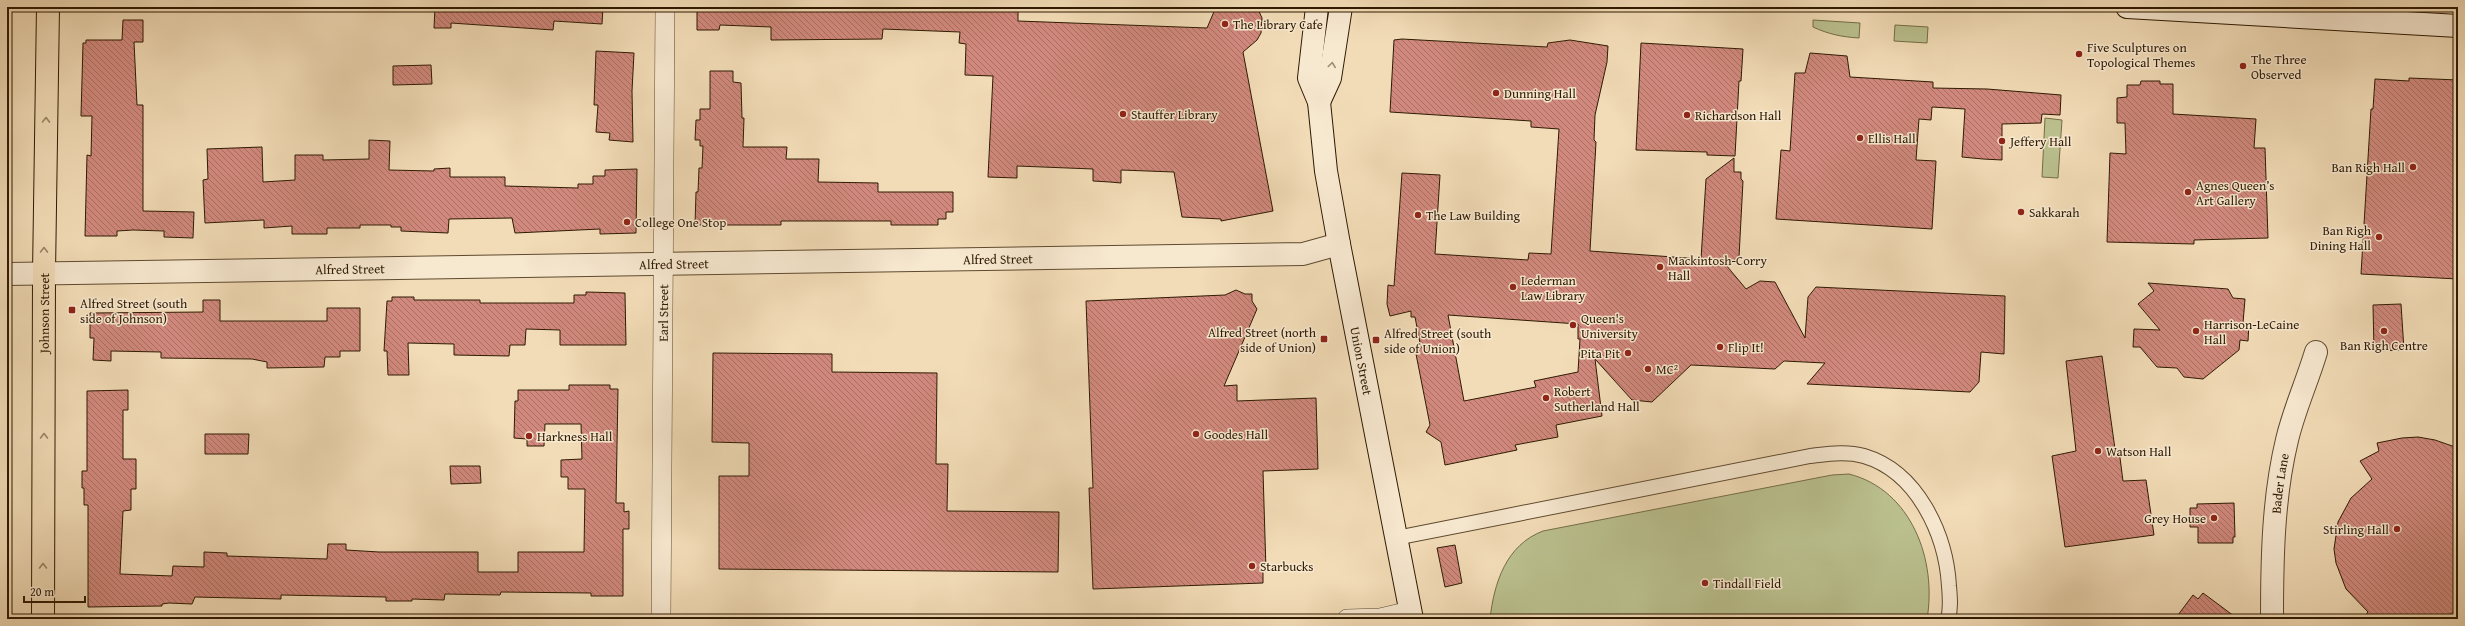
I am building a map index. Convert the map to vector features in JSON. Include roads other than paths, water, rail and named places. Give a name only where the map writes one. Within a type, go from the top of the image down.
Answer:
[{"type":"main road","name":"Johnson Street","points":[[43,619],[44,273],[48,7]]},
{"type":"street","name":"Earl Street","points":[[661,619],[662,265],[665,7]]},
{"type":"street","name":"Union Street","points":[[1317,7],[1309,78],[1319,102],[1326,171],[1339,244],[1411,615]]},
{"type":"street","points":[[1319,102],[1330,78],[1341,7]]},
{"type":"street","points":[[2127,7],[2458,26]]},
{"type":"street","name":"Alfred Street","points":[[7,274],[662,265],[835,259],[1303,254],[1339,244]]},
{"type":"street","name":"Bader Lane","points":[[2272,619],[2272,556],[2280,475],[2287,439],[2316,352]]},
{"type":"street","points":[[1396,538],[1810,456],[1839,452],[1864,456],[1888,468],[1912,488],[1928,513],[1942,542],[1948,574],[1950,610],[1948,619]]},
{"type":"street","points":[[1347,619],[1411,615]]},
{"type":"place","name":"The Library Cafe","points":[[1225,24]]},
{"type":"place","name":"Five Sculptures on Topological Themes","points":[[2079,54]]},
{"type":"place","name":"The Three Observed","points":[[2243,66]]},
{"type":"place","name":"Dunning Hall","points":[[1496,93]]},
{"type":"place","name":"Stauffer Library","points":[[1123,114]]},
{"type":"place","name":"Richardson Hall","points":[[1687,115]]},
{"type":"place","name":"Ellis Hall","points":[[1860,138]]},
{"type":"place","name":"Jeffery Hall","points":[[2002,141]]},
{"type":"place","name":"Ban Righ Hall","points":[[2413,167]]},
{"type":"place","name":"Agnes Queen’s Art Gallery","points":[[2188,192]]},
{"type":"place","name":"Sakkarah","points":[[2021,212]]},
{"type":"place","name":"The Law Building","points":[[1418,215]]},
{"type":"place","name":"College One Stop","points":[[627,222]]},
{"type":"place","name":"Ban Righ Dining Hall","points":[[2379,237]]},
{"type":"place","name":"Mackintosh-Corry Hall","points":[[1660,267]]},
{"type":"place","name":"Lederman Law Library","points":[[1513,287]]},
{"type":"place","name":"Alfred Street (south side of Johnson)","points":[[72,310]]},
{"type":"place","name":"Queen's University","points":[[1573,325]]},
{"type":"place","name":"Harrison-LeCaine Hall","points":[[2196,331]]},
{"type":"place","name":"Ban Righ Centre","points":[[2384,331]]},
{"type":"place","name":"Alfred Street (north side of Union)","points":[[1324,339]]},
{"type":"place","name":"Alfred Street (south side of Union)","points":[[1376,340]]},
{"type":"place","name":"Flip It!","points":[[1720,347]]},
{"type":"place","name":"Pita Pit","points":[[1628,353]]},
{"type":"place","name":"MC²","points":[[1648,369]]},
{"type":"place","name":"Robert Sutherland Hall","points":[[1546,398]]},
{"type":"place","name":"Goodes Hall","points":[[1196,434]]},
{"type":"place","name":"Harkness Hall","points":[[529,436]]},
{"type":"place","name":"Watson Hall","points":[[2098,451]]},
{"type":"place","name":"Grey House","points":[[2214,518]]},
{"type":"place","name":"Stirling Hall","points":[[2397,529]]},
{"type":"place","name":"Starbucks","points":[[1252,566]]},
{"type":"place","name":"Tindall Field","points":[[1705,583]]}]
